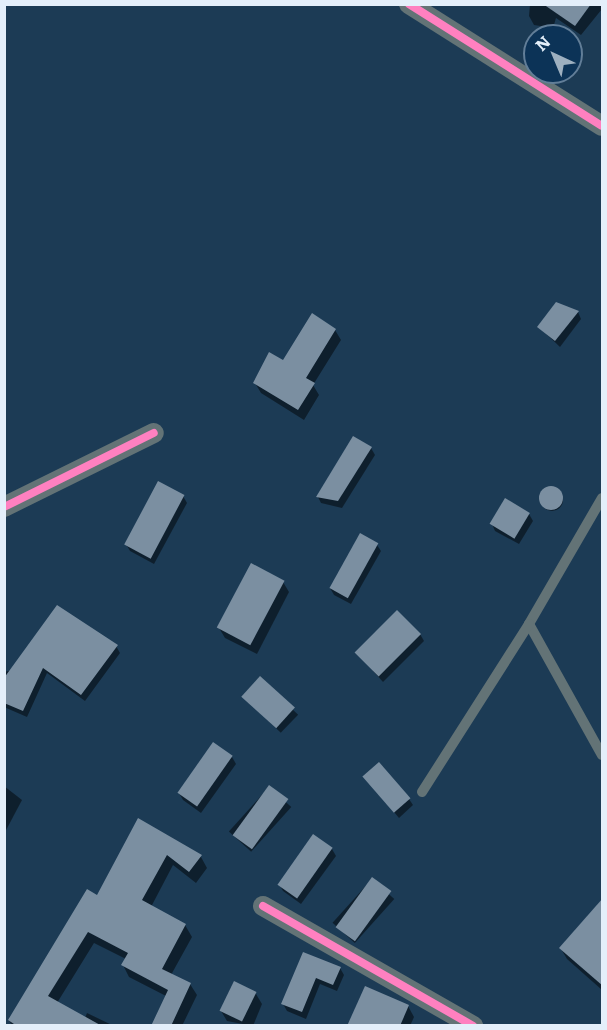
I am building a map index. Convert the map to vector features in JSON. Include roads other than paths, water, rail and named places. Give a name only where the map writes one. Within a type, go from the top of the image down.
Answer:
[{"type":"street","points":[[409,4],[603,126]]},
{"type":"street","points":[[4,507],[154,433]]},
{"type":"street","points":[[263,906],[473,1026]]},
{"type":"lane","points":[[422,792],[529,624],[603,498]]},
{"type":"lane","points":[[529,624],[603,756]]}]
